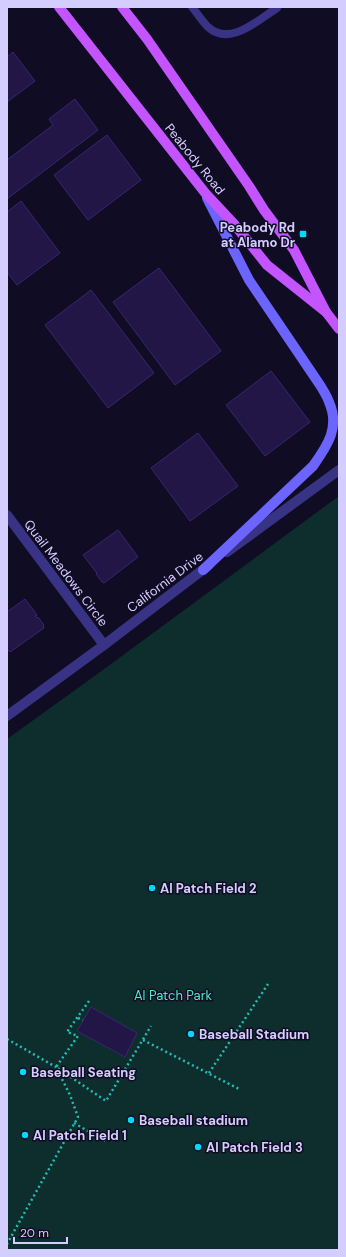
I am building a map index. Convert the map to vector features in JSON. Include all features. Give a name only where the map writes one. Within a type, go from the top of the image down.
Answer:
[{"type":"main road","name":"Peabody Road","points":[[59,7],[206,194],[234,224],[267,265],[326,312]]},
{"type":"main road","name":"Peabody Road","points":[[122,7],[160,58],[264,210],[294,250],[326,312],[339,330]]},
{"type":"main road","points":[[203,570],[313,466],[326,448],[332,433],[334,422],[329,401],[320,385],[249,280],[206,194]]},
{"type":"street","name":"California Drive","points":[[7,716],[104,646],[203,570],[339,470]]},
{"type":"street","name":"Quail Meadows Circle","points":[[7,515],[104,646]]},
{"type":"lane","points":[[192,7],[212,30],[229,35],[248,27],[277,8]]},
{"type":"path","points":[[209,1073],[268,984]]},
{"type":"path","points":[[56,1068],[78,1036],[67,1032],[89,1001]]},
{"type":"path","points":[[78,1018],[83,1020]]},
{"type":"path","points":[[7,1039],[56,1068],[106,1101],[151,1026]]},
{"type":"path","points":[[143,1040],[240,1089]]},
{"type":"path","points":[[7,1244],[78,1117],[70,1095],[56,1068]]},
{"type":"path","points":[[74,1123],[105,1141]]},
{"type":"green space","name":"Al Patch Park","points":[[339,496],[339,1250],[7,1250],[7,739]]},
{"type":"building","points":[[13,52],[35,81],[7,102],[7,57]]},
{"type":"building","points":[[75,99],[98,130],[7,199],[7,160],[53,125],[49,119]]},
{"type":"building","points":[[107,135],[141,180],[88,220],[54,175]]},
{"type":"building","points":[[21,201],[60,253],[17,285],[7,272],[7,212]]},
{"type":"building","points":[[159,268],[221,351],[175,385],[113,302]]},
{"type":"building","points":[[91,290],[154,373],[108,408],[45,325]]},
{"type":"building","points":[[271,371],[310,422],[265,456],[226,405]]},
{"type":"building","points":[[198,433],[238,486],[190,521],[151,468]]},
{"type":"building","points":[[118,530],[138,557],[104,583],[83,555]]},
{"type":"building","points":[[25,599],[37,615],[35,616],[37,618],[38,617],[44,625],[44,628],[10,652],[7,649],[7,612]]},
{"type":"building","points":[[91,1007],[137,1033],[125,1057],[77,1031]]},
{"type":"place","name":"Peabody Rd at Alamo Dr","points":[[303,234]]},
{"type":"place","name":"Al Patch Field 2","points":[[152,888]]},
{"type":"place","name":"Baseball Stadium","points":[[191,1034]]},
{"type":"place","name":"Baseball Seating","points":[[23,1072]]},
{"type":"place","name":"Baseball stadium","points":[[131,1120]]},
{"type":"place","name":"Al Patch Field 1","points":[[25,1135]]},
{"type":"place","name":"Al Patch Field 3","points":[[198,1147]]}]
